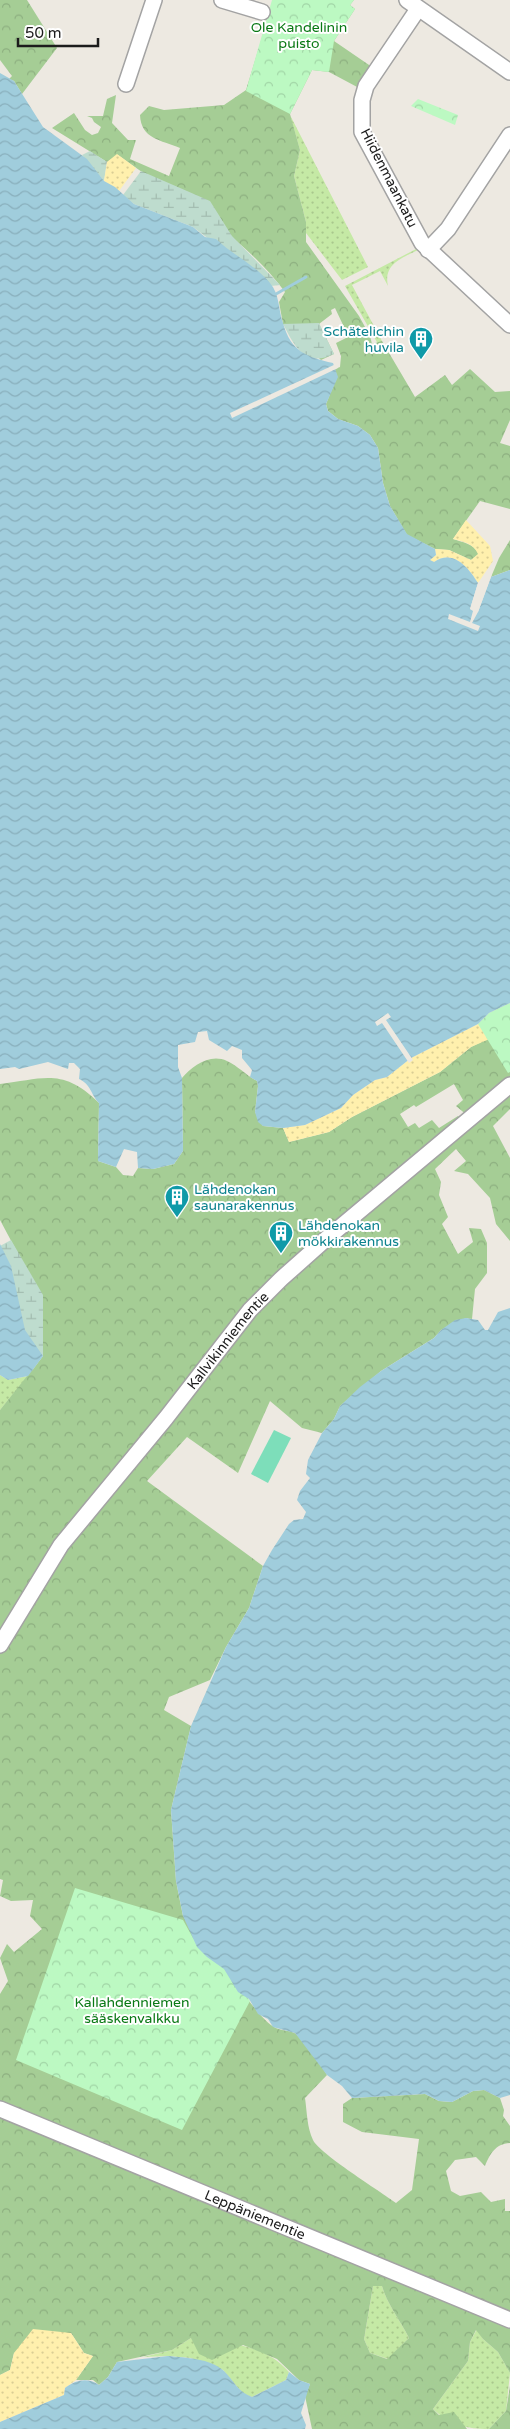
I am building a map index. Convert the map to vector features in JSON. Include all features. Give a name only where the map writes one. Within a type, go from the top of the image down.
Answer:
[{"type":"street","points":[[126,84],[154,0]]},
{"type":"street","points":[[222,0],[262,12]]},
{"type":"street","points":[[413,4],[510,72]]},
{"type":"street","name":"Hiidenmaankatu","points":[[413,4],[366,86],[362,100],[362,132],[428,250],[510,325]]},
{"type":"street","points":[[428,250],[448,229],[510,135]]},
{"type":"street","name":"Kallvikinniementie","points":[[0,1645],[61,1544],[166,1418],[250,1310],[280,1279],[326,1239],[510,1085]]},
{"type":"street","name":"Leppäniementie","points":[[0,2109],[510,2320]]},
{"type":"green space","points":[[0,0],[27,0],[57,48],[22,94],[14,81],[9,79],[12,76],[0,60]]},
{"type":"green space","name":"Ole Kandelinin puisto","points":[[272,0],[354,0],[350,5],[355,9],[334,41],[329,72],[312,70],[290,114],[246,91]]},
{"type":"green space","points":[[354,0],[350,5],[355,9],[334,41],[372,67],[359,88],[329,72],[312,70],[290,114],[300,150],[294,176],[306,222],[306,242],[359,316],[370,336],[372,344],[382,341],[415,397],[445,375],[452,385],[470,369],[495,392],[510,391],[510,420],[500,443],[510,446],[510,509],[480,501],[453,539],[468,544],[477,550],[479,554],[471,560],[449,550],[435,549],[407,535],[390,506],[383,483],[378,448],[370,435],[358,426],[338,419],[328,411],[326,404],[337,377],[335,369],[340,367],[341,356],[336,343],[346,338],[341,329],[344,327],[335,308],[331,310],[332,314],[319,324],[334,354],[321,360],[283,324],[279,302],[285,292],[249,252],[207,218],[118,155],[107,162],[52,128],[74,113],[85,130],[92,135],[98,133],[101,127],[92,118],[87,116],[103,116],[107,99],[116,95],[112,123],[128,140],[136,140],[130,159],[169,176],[180,148],[153,138],[144,129],[140,115],[149,106],[164,110],[224,105],[246,90],[268,18]]},
{"type":"green space","points":[[418,99],[458,115],[455,125],[411,106]]},
{"type":"green space","points":[[290,115],[368,267],[342,280],[306,233],[306,222],[294,176],[300,150]]},
{"type":"green space","points":[[90,151],[107,162],[104,181],[82,155]]},
{"type":"green space","points":[[141,171],[210,201],[232,236],[280,285],[271,286],[193,227],[134,204],[123,195]]},
{"type":"green space","points":[[418,248],[418,250],[400,259],[391,267],[387,278],[388,286],[380,271],[352,285],[382,341],[378,344],[345,286]]},
{"type":"green space","points":[[319,323],[334,354],[324,358],[308,357],[302,353],[283,324]]},
{"type":"green space","points":[[510,540],[510,570],[491,577],[499,558]]},
{"type":"green space","points":[[510,1003],[510,1072],[508,1073],[478,1024],[489,1013]]},
{"type":"green space","points":[[510,1034],[510,1109],[493,1126],[510,1158],[510,1241],[496,1224],[490,1198],[468,1174],[454,1171],[466,1161],[456,1149],[435,1169],[441,1182],[439,1195],[448,1217],[442,1224],[458,1254],[473,1242],[469,1228],[481,1229],[487,1243],[487,1273],[475,1289],[472,1319],[466,1318],[441,1330],[434,1338],[381,1371],[340,1406],[334,1419],[322,1433],[302,1428],[270,1401],[238,1473],[187,1437],[147,1481],[263,1566],[249,1608],[226,1647],[210,1680],[169,1697],[164,1710],[191,1726],[171,1810],[176,1881],[183,1916],[238,1992],[269,2023],[276,2028],[296,2034],[313,2053],[327,2075],[305,2098],[308,2125],[313,2140],[338,2163],[396,2203],[412,2190],[419,2139],[362,2132],[343,2122],[343,2104],[352,2098],[425,2094],[439,2101],[452,2102],[473,2091],[484,2090],[500,2098],[504,2110],[503,2116],[510,2126],[510,2143],[500,2145],[491,2154],[485,2166],[476,2157],[455,2160],[446,2171],[451,2191],[460,2196],[481,2192],[491,2202],[505,2199],[505,2211],[510,2211],[510,2373],[498,2352],[476,2330],[470,2342],[468,2361],[433,2409],[439,2415],[454,2412],[467,2429],[312,2429],[305,2396],[310,2384],[299,2380],[277,2359],[243,2345],[212,2360],[199,2354],[191,2338],[172,2350],[117,2362],[108,2377],[99,2385],[93,2380],[76,2380],[93,2356],[84,2353],[71,2333],[14,2353],[10,2370],[0,2375],[0,1994],[8,1981],[0,1958],[7,1944],[14,1952],[42,1929],[30,1916],[33,1900],[11,1901],[0,1896],[3,1880],[0,1879],[0,1410],[43,1356],[16,1250],[0,1220],[0,1084],[52,1078],[74,1084],[86,1092],[99,1103],[98,1161],[116,1167],[123,1175],[133,1176],[138,1168],[153,1169],[174,1164],[183,1151],[182,1078],[202,1062],[214,1059],[227,1061],[257,1081],[255,1112],[263,1126],[283,1128],[289,1142],[329,1132],[352,1117],[440,1072],[471,1047],[487,1039]],"holes":[[[454,1084],[463,1100],[456,1106],[468,1116],[462,1121],[458,1116],[439,1128],[432,1120],[419,1128],[415,1123],[408,1127],[400,1114],[414,1105],[416,1107]],[[373,2286],[382,2286],[390,2306],[409,2338],[387,2359],[370,2353],[364,2339]]]},
{"type":"green space","points":[[11,1240],[43,1295],[43,1356],[32,1371],[0,1246]]},
{"type":"green space","points":[[0,1375],[8,1380],[28,1376],[0,1410]]},
{"type":"green space","points":[[274,1430],[291,1438],[268,1483],[251,1474]]},
{"type":"green space","name":"Kallahdenniemen sääskenvalkku","points":[[75,1888],[183,1920],[193,1938],[230,1972],[250,2001],[182,2130],[16,2060]]},
{"type":"green space","points":[[373,2286],[382,2286],[390,2306],[409,2338],[388,2359],[370,2353],[364,2339]]},
{"type":"green space","points":[[477,2329],[483,2339],[498,2352],[510,2373],[506,2411],[489,2429],[459,2425],[446,2419],[433,2409],[468,2361],[470,2342]]},
{"type":"green space","points":[[191,2338],[231,2343],[268,2355],[289,2372],[286,2380],[252,2397],[243,2394],[223,2370],[191,2358],[168,2356],[143,2357],[172,2350]]},
{"type":"green space","points":[[510,2386],[510,2429],[489,2429],[506,2411]]},
{"type":"sand","points":[[117,154],[136,168],[119,191],[104,181],[107,162]]},
{"type":"sand","points":[[466,520],[490,546],[493,561],[478,583],[465,566],[454,559],[447,558],[434,562],[429,560],[436,555],[435,549],[449,550],[471,560],[478,554],[471,545],[453,539]]},
{"type":"sand","points":[[510,1003],[494,1037],[471,1047],[440,1072],[352,1117],[329,1132],[289,1142],[283,1128],[305,1125],[341,1108],[353,1095],[375,1080],[387,1077],[411,1058],[478,1024],[489,1013]]},
{"type":"sand","points":[[33,2329],[71,2333],[84,2353],[93,2356],[76,2380],[65,2388],[64,2395],[0,2422],[0,2375],[10,2370],[14,2353]]},
{"type":"water","points":[[0,73],[14,81],[43,127],[87,159],[104,181],[115,187],[134,204],[193,227],[205,237],[216,239],[258,271],[270,283],[276,292],[286,333],[295,347],[315,358],[333,363],[338,377],[326,404],[328,411],[338,419],[358,426],[370,435],[378,448],[383,483],[390,506],[407,534],[435,549],[436,555],[430,560],[434,562],[447,558],[454,559],[470,571],[478,583],[470,609],[478,612],[491,577],[510,570],[510,1003],[489,1013],[478,1024],[411,1058],[387,1077],[375,1080],[353,1095],[341,1108],[305,1125],[283,1128],[263,1126],[258,1122],[255,1112],[257,1081],[250,1077],[252,1070],[242,1058],[242,1050],[232,1046],[227,1051],[209,1040],[207,1031],[198,1032],[195,1042],[178,1045],[178,1067],[182,1078],[183,1151],[174,1164],[153,1169],[138,1168],[137,1152],[124,1149],[116,1167],[98,1161],[99,1103],[86,1084],[79,1079],[80,1069],[74,1063],[69,1063],[68,1069],[48,1062],[19,1069],[15,1067],[0,1069]]},
{"type":"water","points":[[0,1244],[11,1266],[25,1330],[43,1356],[28,1376],[8,1380],[0,1375]]},
{"type":"water","points":[[510,1308],[510,2095],[500,2098],[484,2090],[473,2091],[452,2102],[439,2101],[425,2094],[352,2098],[342,2086],[327,2075],[295,2033],[273,2027],[268,2019],[258,2014],[249,1999],[238,1992],[224,1969],[197,1947],[183,1916],[176,1881],[171,1810],[191,1726],[226,1647],[249,1608],[263,1566],[289,1524],[294,1520],[303,1519],[306,1512],[297,1500],[300,1491],[310,1478],[306,1474],[308,1460],[322,1433],[334,1419],[340,1406],[381,1371],[434,1338],[441,1330],[455,1320],[466,1318],[478,1320],[485,1330],[488,1330],[498,1312]]},
{"type":"water","points":[[168,2356],[198,2359],[212,2363],[224,2371],[243,2392],[252,2397],[286,2380],[289,2372],[299,2380],[310,2384],[301,2413],[306,2425],[305,2429],[0,2429],[0,2422],[64,2395],[65,2388],[73,2383],[86,2380],[99,2385],[108,2377],[117,2362]]},
{"type":"pier","points":[[336,364],[338,368],[232,418],[230,413]]},
{"type":"pier","points":[[492,574],[472,623],[480,626],[478,631],[448,619],[449,614],[470,622],[473,611],[470,609],[478,583],[479,581],[473,608],[477,609],[489,576]]},
{"type":"pier","points":[[388,1013],[391,1017],[386,1020],[413,1060],[409,1063],[382,1023],[377,1026],[375,1022]]},
{"type":"waterway","points":[[276,294],[306,277]]},
{"type":"place","name":"Schätelichin huvila","points":[[421,360]]},
{"type":"place","name":"Lähdenokan saunarakennus","points":[[177,1218]]},
{"type":"place","name":"Lähdenokan mökkirakennus","points":[[281,1254]]}]
